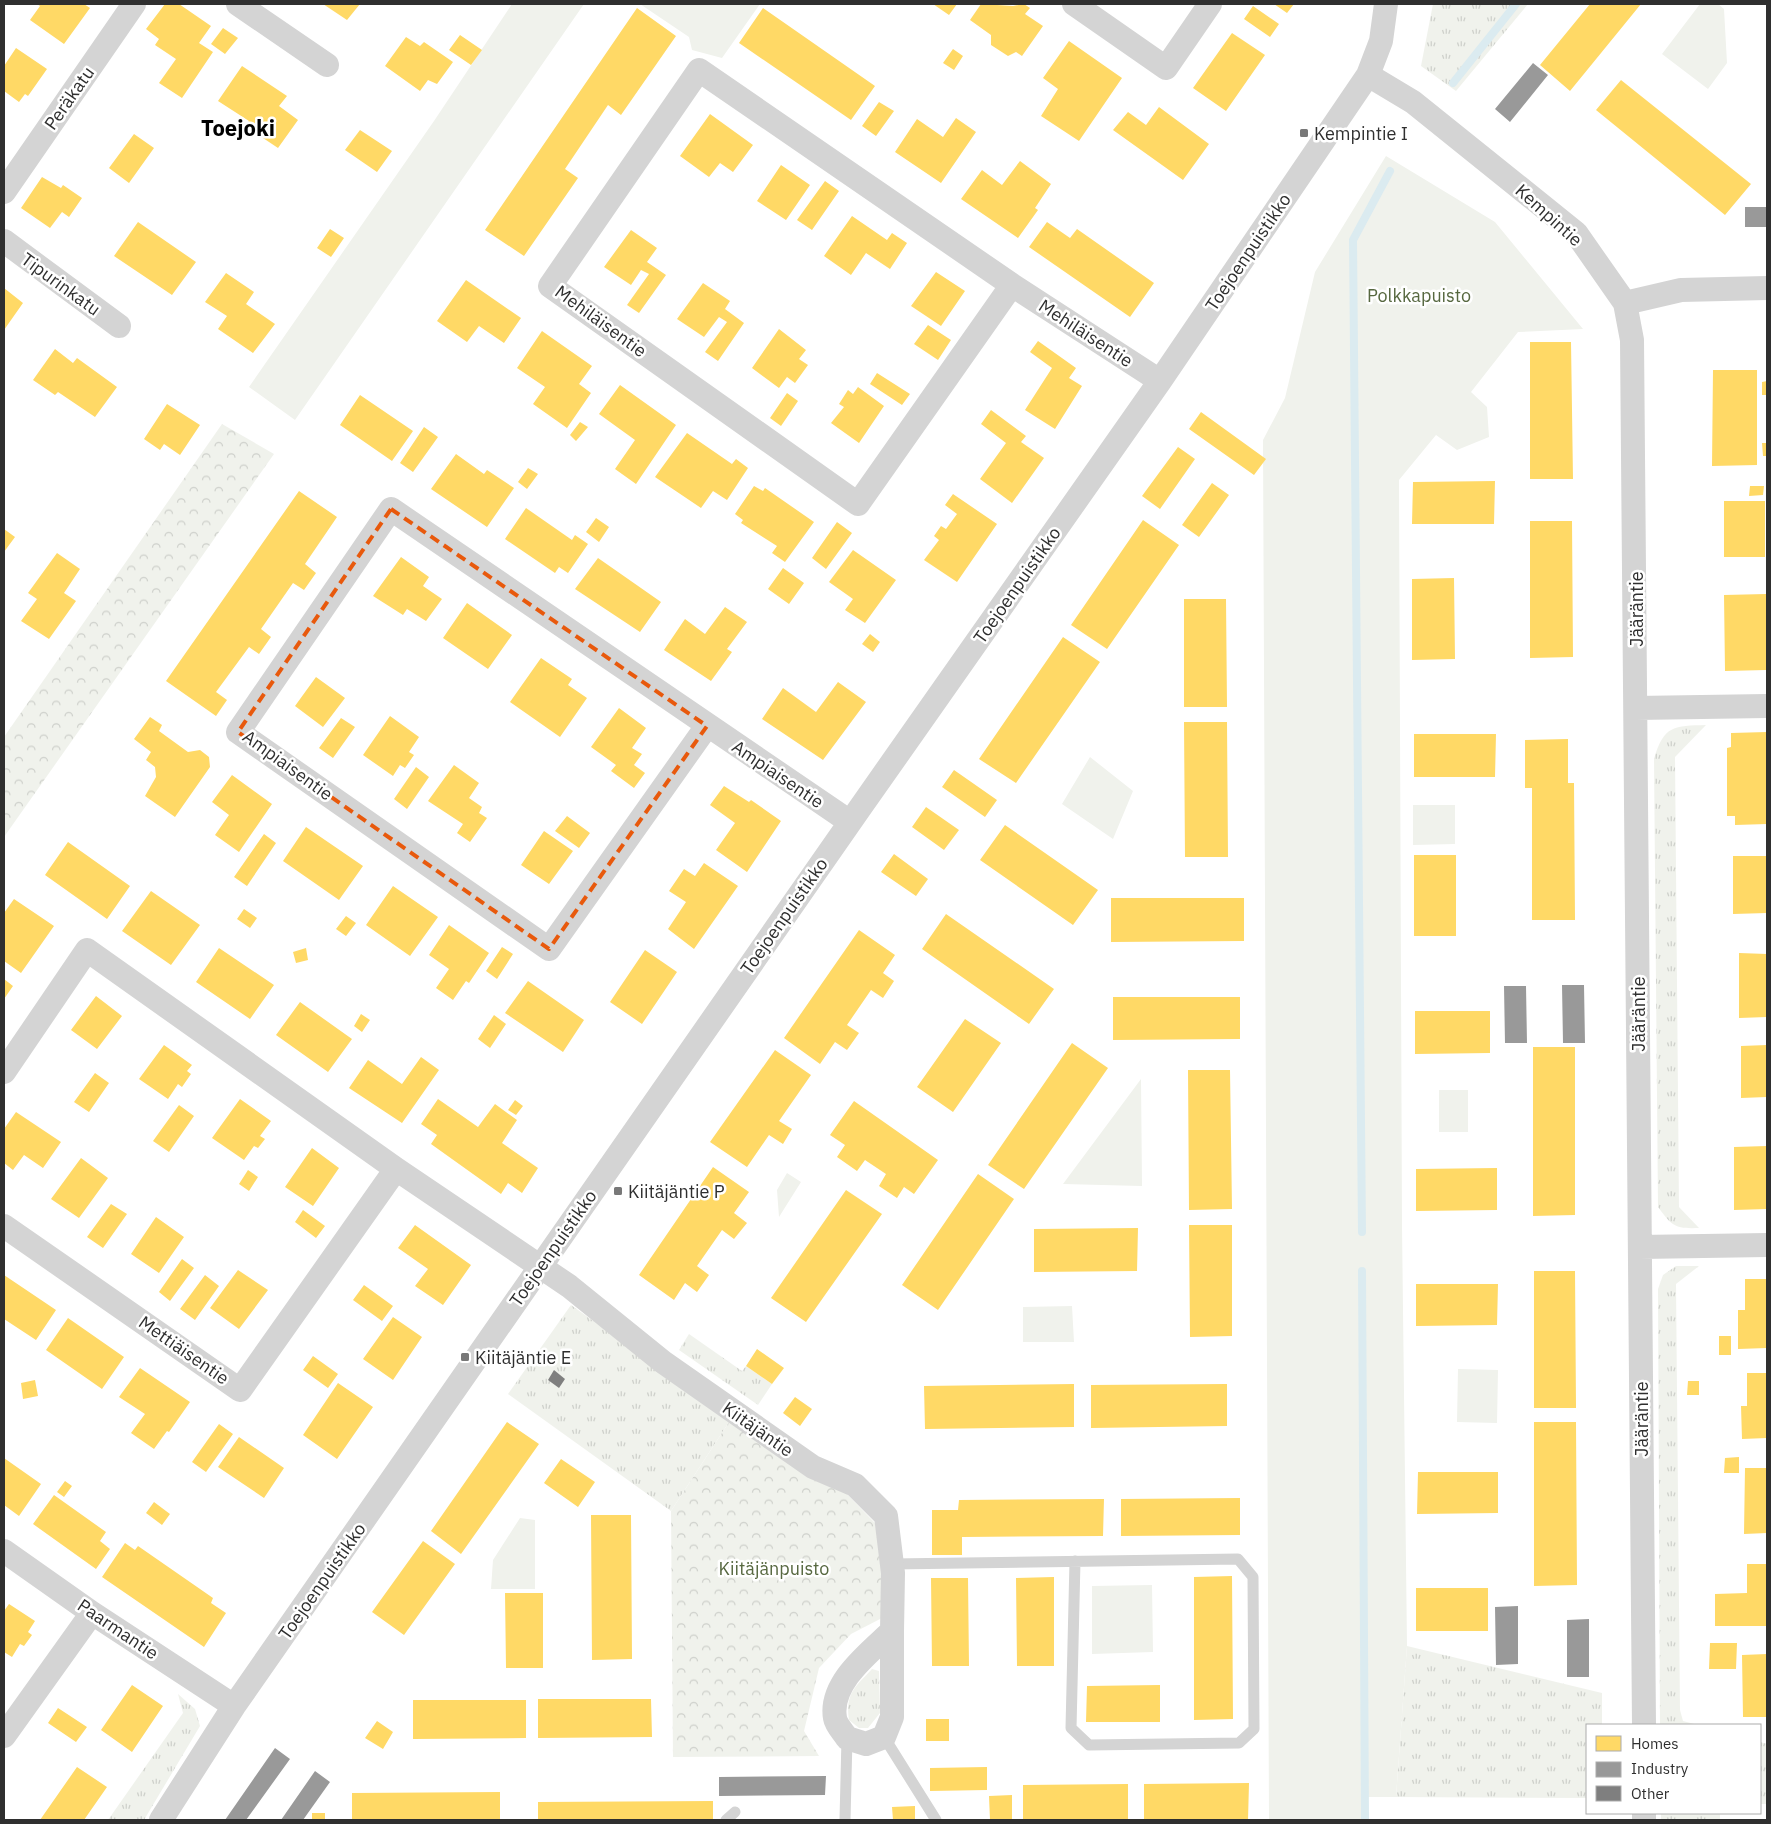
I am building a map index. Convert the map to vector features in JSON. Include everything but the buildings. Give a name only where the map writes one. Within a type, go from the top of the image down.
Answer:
[{"type":"street","name":"Peräkatu","points":[[4,192],[134,4]]},
{"type":"street","points":[[238,4],[327,65]]},
{"type":"street","points":[[1074,4],[1166,68],[1210,4]]},
{"type":"street","name":"Toejoenpuistikko","points":[[161,1820],[234,1706],[1160,381],[1368,74],[1381,41],[1386,4]]},
{"type":"street","name":"Mehiläisentie","points":[[1012,285],[858,504],[550,286],[699,70],[1012,285],[1160,381]]},
{"type":"street","name":"Kempintie","points":[[1368,74],[1413,102],[1576,233],[1625,303]]},
{"type":"street","name":"Tipurinkatu","points":[[4,241],[119,326]]},
{"type":"street","points":[[1625,303],[1681,290],[1767,288]]},
{"type":"street","name":"Jääräntie","points":[[1625,303],[1632,340],[1634,386],[1644,1724]]},
{"type":"street","name":"Ampiaisentie","points":[[707,726],[549,949],[238,732],[391,508],[707,726],[850,822]]},
{"type":"street","points":[[1636,708],[1767,706]]},
{"type":"street","points":[[4,1072],[87,950],[539,1268]]},
{"type":"street","name":"Mettiäisentie","points":[[4,1226],[240,1390],[396,1169]]},
{"type":"street","points":[[1640,1247],[1767,1245]]},
{"type":"street","name":"Kiitäjäntie","points":[[539,1268],[569,1286],[664,1362],[813,1467],[854,1485],[886,1516],[892,1564],[892,1717],[884,1737]]},
{"type":"street","name":"Paarmantie","points":[[4,1551],[234,1706]]},
{"type":"street","points":[[4,1736],[92,1612]]},
{"type":"street","points":[[884,1737],[866,1744],[847,1738],[835,1719],[838,1692],[860,1662],[892,1631]]},
{"type":"lane","points":[[892,1564],[1075,1561],[1238,1559],[1254,1577],[1254,1728],[1239,1743],[1089,1745],[1071,1728],[1075,1561]]},
{"type":"lane","points":[[884,1737],[936,1820]]},
{"type":"lane","points":[[845,1820],[847,1738]]},
{"type":"lane","points":[[726,1820],[735,1812]]},
{"type":"highlighted area","points":[[391,509],[707,726],[549,949],[238,732]]},
{"type":"green space","points":[[512,4],[584,4],[295,420],[249,387],[434,121]]},
{"type":"green space","points":[[640,4],[760,4],[722,58],[692,50],[689,37]]},
{"type":"green space","points":[[1433,4],[1528,4],[1456,91],[1421,66]]},
{"type":"green space","points":[[1700,4],[1718,4],[1724,9],[1727,63],[1708,89],[1662,54]]},
{"type":"green space","name":"Polkkapuisto","points":[[1386,156],[1495,222],[1583,329],[1518,332],[1471,392],[1487,407],[1489,437],[1457,450],[1436,435],[1399,480],[1402,1226],[1407,1646],[1396,1797],[1367,1797],[1367,1820],[1269,1820],[1263,440],[1285,398],[1315,272]]},
{"type":"green space","points":[[222,424],[274,454],[4,837],[4,737]]},
{"type":"green space","points":[[1706,725],[1675,757],[1679,1207],[1699,1228],[1684,1228],[1671,1222],[1658,1207],[1654,759],[1662,739],[1672,730],[1678,727]]},
{"type":"green space","points":[[1090,757],[1133,791],[1113,839],[1062,804]]},
{"type":"green space","points":[[1413,805],[1455,805],[1455,844],[1413,845]]},
{"type":"green space","points":[[1141,1079],[1142,1186],[1063,1184]]},
{"type":"green space","points":[[1439,1090],[1468,1090],[1468,1132],[1439,1132]]},
{"type":"green space","points":[[787,1173],[801,1182],[779,1217],[777,1190]]},
{"type":"green space","points":[[1676,1266],[1699,1266],[1676,1284],[1680,1710],[1683,1721],[1694,1724],[1660,1724],[1658,1289],[1663,1275]]},
{"type":"green space","points":[[571,1305],[731,1419],[671,1511],[508,1394]]},
{"type":"green space","points":[[1072,1306],[1074,1342],[1023,1342],[1023,1307]]},
{"type":"green space","points":[[689,1334],[742,1371],[746,1366],[772,1384],[758,1405],[679,1350]]},
{"type":"green space","points":[[1458,1369],[1498,1370],[1497,1423],[1457,1422]]},
{"type":"green space","name":"Kiitäjänpuisto","points":[[731,1419],[845,1492],[875,1523],[884,1576],[882,1618],[851,1634],[819,1668],[804,1731],[819,1756],[673,1757],[671,1511]]},
{"type":"green space","points":[[520,1518],[535,1520],[535,1589],[491,1589],[493,1560]]},
{"type":"green space","points":[[1152,1585],[1153,1652],[1092,1654],[1092,1586]]},
{"type":"green space","points":[[1407,1646],[1602,1693],[1602,1724],[1586,1724],[1586,1798],[1396,1797]]},
{"type":"green space","points":[[872,1669],[879,1671],[880,1713],[868,1728],[859,1728],[849,1720],[850,1697],[856,1686]]},
{"type":"green space","points":[[178,1694],[195,1709],[200,1726],[144,1820],[108,1820],[183,1713]]},
{"type":"green space","points":[[1761,1742],[1767,1744],[1767,1804],[1761,1804]]},
{"type":"green space","points":[[1661,1814],[1720,1814],[1720,1820],[1661,1820]]},
{"type":"waterway","points":[[1453,83],[1516,4]]},
{"type":"waterway","points":[[1362,1232],[1353,240],[1390,171]]},
{"type":"waterway","points":[[1362,1271],[1365,1820]]},
{"type":"place","name":"Kempintie I","points":[[1304,133]]},
{"type":"place","name":"Kiitäjäntie P","points":[[618,1191]]},
{"type":"place","name":"Kiitäjäntie E","points":[[465,1357]]},
{"type":"district","name":"Toejoki","points":[[238,127]]}]
